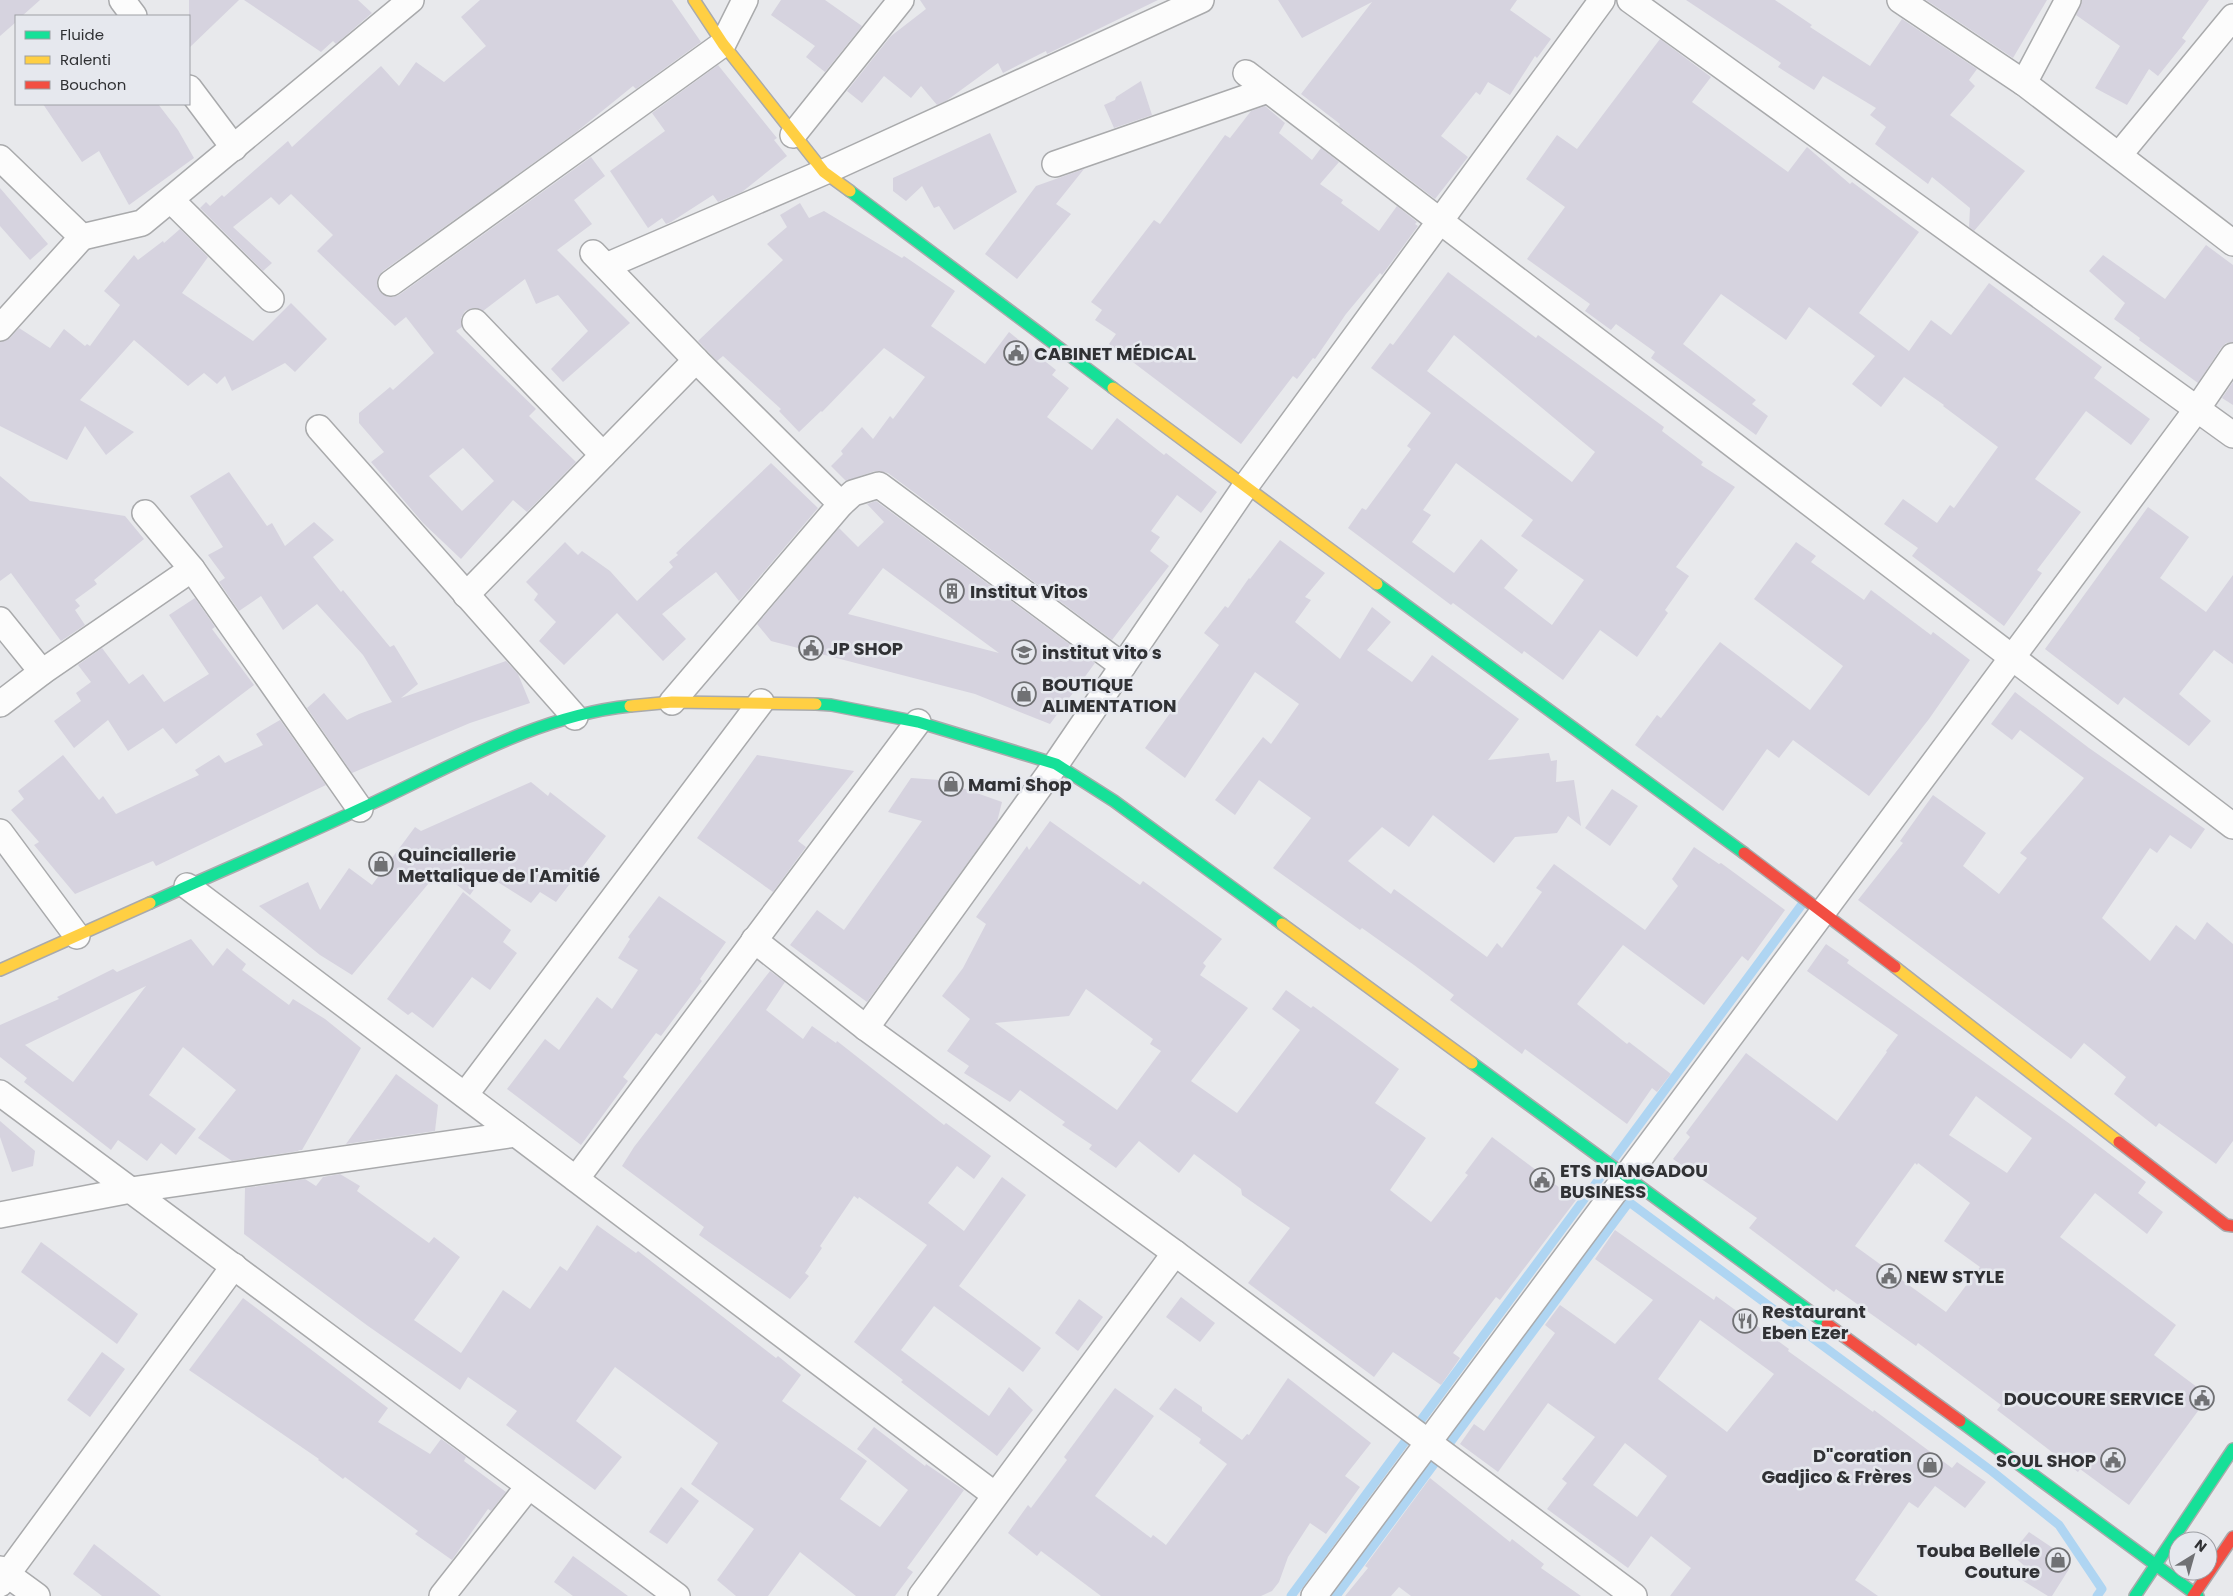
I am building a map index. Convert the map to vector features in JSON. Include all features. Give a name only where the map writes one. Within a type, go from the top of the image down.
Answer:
[{"type":"main road","points":[[694,0],[723,44],[824,172],[1245,488],[1823,911],[2226,1225],[2233,1226]]},
{"type":"main road","points":[[0,970],[360,809],[508,739],[575,717],[613,708],[672,702],[761,702],[831,705],[918,722],[1056,764],[1114,801],[2156,1564],[2195,1595],[2233,1537]]},
{"type":"main road","points":[[2135,1596],[2233,1449]]},
{"type":"street","points":[[122,0],[133,15]]},
{"type":"street","points":[[391,284],[723,44],[745,0]]},
{"type":"street","points":[[793,135],[901,0]]},
{"type":"street","points":[[841,504],[696,360],[600,260],[824,172],[1201,0]]},
{"type":"street","points":[[866,1028],[1056,764],[1245,488],[1602,0]]},
{"type":"street","points":[[1630,0],[2233,435]]},
{"type":"street","points":[[1900,0],[2024,83],[2233,243]]},
{"type":"street","points":[[2024,83],[2068,0]]},
{"type":"street","points":[[0,328],[82,237],[142,223],[234,148],[394,5]]},
{"type":"street","points":[[2119,155],[2233,17]]},
{"type":"street","points":[[1246,73],[2233,826]]},
{"type":"street","points":[[190,89],[234,148]]},
{"type":"street","points":[[1055,164],[1268,90]]},
{"type":"street","points":[[0,158],[82,237]]},
{"type":"street","points":[[171,200],[271,299]]},
{"type":"street","points":[[475,322],[603,454]]},
{"type":"street","points":[[1314,1596],[2197,409],[2233,356]]},
{"type":"street","points":[[466,595],[696,360]]},
{"type":"street","points":[[319,428],[575,717]]},
{"type":"street","points":[[672,702],[841,504],[853,493],[879,486],[1123,666]]},
{"type":"street","points":[[145,513],[192,569],[360,809]]},
{"type":"street","points":[[0,704],[42,672],[192,569]]},
{"type":"street","points":[[0,620],[42,672]]},
{"type":"street","points":[[465,1095],[761,702]]},
{"type":"street","points":[[576,1179],[918,722]]},
{"type":"street","points":[[0,832],[78,936]]},
{"type":"street","points":[[187,886],[995,1494]]},
{"type":"street","points":[[754,940],[866,1028],[1175,1253],[1634,1596]]},
{"type":"street","points":[[0,1093],[677,1596]]},
{"type":"street","points":[[0,1215],[131,1190],[516,1134]]},
{"type":"street","points":[[921,1596],[1175,1253]]},
{"type":"street","points":[[37,1596],[2,1576],[234,1266]]},
{"type":"street","points":[[442,1596],[528,1487]]},
{"type":"building","points":[[0,0],[40,0],[23,15],[15,15],[15,23],[0,36]]},
{"type":"building","points":[[189,0],[239,0],[190,47]]},
{"type":"building","points":[[244,0],[358,0],[372,13],[336,44],[333,41],[321,52]]},
{"type":"building","points":[[480,0],[672,0],[701,42],[636,89],[633,86],[575,133],[383,271],[378,277],[377,284],[380,292],[392,297],[399,295],[591,157],[605,176],[574,200],[592,224],[557,250],[630,323],[563,382],[551,369],[588,331],[558,295],[536,304],[525,279],[483,311],[472,308],[465,311],[461,318],[462,327],[456,331],[536,409],[529,416],[576,462],[527,512],[513,500],[461,559],[423,523],[371,462],[384,452],[359,423],[359,413],[390,387],[393,390],[434,353],[406,317],[395,326],[317,251],[333,235],[291,194],[279,205],[271,197],[233,227],[272,263],[263,271],[200,208],[206,202],[210,206],[222,195],[224,197],[288,141],[292,147],[381,66],[399,86],[416,62],[444,82],[486,46],[461,17]],"holes":[[[463,448],[494,481],[462,511],[429,476]]]},
{"type":"building","points":[[781,0],[825,0],[862,26],[825,72],[806,57],[815,46],[771,15]]},
{"type":"building","points":[[920,0],[1158,0],[1047,54],[1046,51],[1003,73],[998,63],[946,101],[937,105],[921,86],[911,98],[884,76],[862,103],[847,91],[891,36],[926,9]]},
{"type":"building","points":[[1278,0],[1517,0],[1510,10],[1551,39],[1537,58],[1535,56],[1510,95],[1488,82],[1480,95],[1476,92],[1441,136],[1468,157],[1435,199],[1339,126],[1340,124],[1301,94],[1372,2],[1302,38]]},
{"type":"building","points":[[1686,0],[1775,0],[1812,25],[1810,27],[1870,66],[1902,19],[1977,69],[1969,80],[1975,86],[1950,115],[2025,171],[1974,231],[1969,227],[1970,208],[1932,177],[1928,184],[1875,144],[1886,127],[1870,115],[1876,108],[1823,76],[1814,90],[1778,67],[1781,63]]},
{"type":"building","points":[[1926,0],[2047,0],[2013,58]]},
{"type":"building","points":[[2082,0],[2209,0],[2182,38],[2186,41],[2158,76],[2149,69],[2127,105],[2095,88],[2120,46],[2076,15]]},
{"type":"building","points":[[1660,39],[1711,77],[1692,102],[1788,172],[1807,147],[1850,184],[1852,182],[1919,232],[1859,313],[1909,351],[1931,320],[1951,335],[1989,283],[2102,367],[2094,378],[2150,419],[2131,445],[2086,411],[2035,479],[2081,512],[2037,570],[2042,573],[2004,626],[1912,556],[1918,548],[1884,524],[1903,499],[1937,523],[1950,505],[1954,508],[1998,447],[1944,405],[1904,377],[1881,407],[1852,384],[1875,356],[1809,307],[1786,340],[1721,294],[1683,344],[1756,400],[1752,404],[1768,416],[1756,435],[1651,358],[1655,352],[1616,324],[1611,330],[1585,311],[1590,304],[1527,259],[1565,207],[1526,179],[1557,135],[1577,149]]},
{"type":"building","points":[[718,65],[777,138],[774,140],[787,156],[742,192],[718,202],[713,195],[671,222],[666,224],[662,218],[648,228],[610,171],[665,131],[652,113]]},
{"type":"building","points":[[1141,81],[1152,115],[1114,128],[1104,105],[1115,100],[1116,97]]},
{"type":"building","points":[[44,105],[159,105],[178,130],[194,158],[129,205],[99,151],[82,162]]},
{"type":"building","points":[[1265,106],[1285,123],[1279,133],[1312,160],[1321,148],[1339,162],[1320,184],[1343,200],[1341,203],[1379,231],[1397,206],[1417,222],[1415,224],[1418,226],[1382,275],[1380,273],[1346,314],[1315,359],[1313,358],[1297,379],[1293,376],[1241,444],[1109,344],[1116,334],[1095,320],[1102,310],[1091,302],[1154,220],[1160,224],[1225,135],[1230,138],[1251,111]]},
{"type":"building","points":[[990,133],[1017,192],[954,230],[939,206],[934,208],[922,186],[906,201],[893,191],[893,178]]},
{"type":"building","points":[[1084,169],[1056,204],[1071,214],[1017,279],[985,254],[1036,186]]},
{"type":"building","points":[[0,188],[48,244],[30,260],[0,226]]},
{"type":"building","points":[[800,203],[809,218],[824,211],[902,258],[904,256],[955,291],[931,326],[985,364],[1009,332],[1056,370],[1052,375],[1069,388],[1047,417],[1092,450],[1117,418],[1164,455],[1166,453],[1217,492],[1201,513],[1177,495],[1151,531],[1160,537],[1150,551],[1169,566],[1112,640],[888,473],[875,471],[846,481],[831,466],[843,454],[841,451],[862,427],[873,439],[890,416],[893,419],[925,377],[884,348],[822,412],[799,432],[779,411],[781,409],[723,356],[717,361],[698,341],[783,260],[767,244],[787,227],[780,215]]},
{"type":"building","points":[[180,229],[208,257],[182,293],[253,341],[291,303],[327,339],[295,372],[285,363],[232,391],[225,376],[217,384],[204,373],[188,386],[134,340],[80,400],[134,432],[106,455],[85,426],[67,460],[0,426],[0,342],[10,338],[19,328],[50,348],[64,329],[85,346],[87,344],[90,346],[120,305],[104,291],[134,255],[138,260],[163,241],[164,243]]},
{"type":"building","points":[[2206,245],[2233,265],[2233,342],[2226,343],[2221,348],[2198,383],[2139,340],[2140,338],[2114,319],[2125,303],[2089,271],[2103,255],[2165,299]]},
{"type":"building","points":[[1448,272],[1536,338],[1538,335],[1664,427],[1662,431],[1703,462],[1701,465],[1735,487],[1676,567],[1689,576],[1665,610],[1668,613],[1637,657],[1600,630],[1563,680],[1524,651],[1522,654],[1453,603],[1451,605],[1348,528],[1362,508],[1366,510],[1411,449],[1407,446],[1431,413],[1371,368],[1390,343],[1393,345]],"holes":[[[1454,335],[1595,452],[1572,482],[1427,371]],[[1456,463],[1533,520],[1521,536],[1584,580],[1552,625],[1504,588],[1518,570],[1481,539],[1454,573],[1412,542],[1431,515],[1423,510]]]},
{"type":"building","points":[[2233,382],[2233,405],[2222,398]]},
{"type":"building","points":[[771,463],[818,508],[739,601],[716,572],[662,614],[686,639],[663,661],[617,613],[564,665],[539,641],[556,622],[534,600],[538,594],[526,582],[565,542],[578,555],[582,551],[610,571],[637,601],[673,567],[669,562],[678,555],[676,553]]},
{"type":"building","points":[[229,472],[267,526],[272,523],[285,546],[314,522],[334,540],[313,557],[390,647],[394,645],[418,684],[401,698],[506,661],[518,674],[530,703],[470,723],[352,773],[307,708],[324,693],[347,720],[392,702],[363,655],[317,604],[283,630],[261,596],[239,611],[219,582],[225,578],[208,555],[223,547],[190,496]]},
{"type":"building","points":[[0,476],[30,501],[125,516],[144,539],[94,580],[97,584],[75,600],[80,606],[75,610],[85,625],[61,641],[11,573],[0,581]]},
{"type":"building","name":"Institut Vitos","points":[[876,501],[1095,663],[1050,724],[975,694],[771,641],[757,624],[839,528],[858,547],[884,522],[867,504]],"holes":[[[883,568],[999,653],[848,614]]]},
{"type":"building","points":[[2148,507],[2189,537],[2160,578],[2206,612],[2233,575],[2233,664],[2214,650],[2179,694],[2211,721],[2189,746],[2124,697],[2118,705],[2045,649]]},
{"type":"building","points":[[1280,540],[1325,573],[1305,597],[1311,600],[1295,622],[1340,659],[1372,607],[1391,622],[1367,650],[1412,682],[1432,655],[1519,719],[1488,760],[1549,753],[1551,761],[1557,760],[1556,782],[1574,780],[1581,826],[1568,816],[1557,833],[1515,837],[1494,863],[1433,815],[1409,847],[1382,827],[1348,861],[1391,894],[1394,889],[1487,957],[1497,943],[1502,948],[1542,892],[1536,888],[1554,864],[1645,930],[1678,886],[1672,879],[1694,847],[1719,864],[1721,863],[1785,910],[1748,961],[1742,956],[1704,1005],[1623,945],[1577,1004],[1627,1044],[1629,1042],[1671,1074],[1657,1092],[1652,1088],[1627,1124],[1525,1049],[1522,1054],[1450,1000],[1454,995],[1414,965],[1362,928],[1360,930],[1273,868],[1311,818],[1259,780],[1235,815],[1215,800],[1263,737],[1271,744],[1299,704],[1255,672],[1185,778],[1145,748],[1219,645],[1204,633],[1225,606],[1228,608],[1249,578]]},
{"type":"building","points":[[1796,542],[1816,556],[1811,562],[1864,600],[1871,590],[1931,635],[1933,632],[1970,660],[1929,719],[1869,796],[1793,740],[1779,758],[1767,749],[1723,811],[1635,745],[1657,715],[1661,718],[1720,642],[1810,710],[1843,666],[1754,599]]},
{"type":"building","points":[[195,598],[215,627],[212,629],[254,685],[176,744],[163,728],[128,751],[108,720],[74,748],[54,721],[81,701],[76,693],[91,682],[78,665],[102,648],[129,684],[143,674],[164,702],[209,674],[169,615]]},
{"type":"building","points":[[2015,692],[2089,748],[2205,829],[2191,849],[2170,835],[2157,853],[2150,848],[2102,918],[2150,961],[2176,925],[2195,940],[2207,922],[2233,944],[2233,1141],[2216,1164],[2159,1123],[2156,1127],[2114,1094],[2126,1077],[2084,1043],[2071,1059],[1858,900],[1903,843],[1900,841],[1933,795],[1986,833],[1963,866],[1999,894],[2027,858],[2020,853],[2084,778],[2020,730],[2012,740],[1991,724]]},
{"type":"building","points":[[280,720],[326,785],[156,866],[153,861],[75,894],[34,845],[39,842],[11,810],[24,799],[18,791],[63,755],[99,800],[103,796],[116,814],[199,775],[195,770],[219,755],[225,763],[263,745],[256,734]]},
{"type":"building","points":[[757,755],[854,771],[798,841],[806,847],[773,892],[697,838]]},
{"type":"building","points":[[911,778],[940,780],[1002,802],[997,822],[867,1002],[790,945],[817,910],[844,930],[922,821],[888,812]]},
{"type":"building","points":[[531,782],[548,796],[550,792],[606,836],[556,902],[540,892],[531,903],[485,874],[470,895],[439,871],[352,975],[320,955],[259,906],[308,882],[320,910],[349,868],[372,885],[415,827],[421,831]]},
{"type":"building","points":[[1612,789],[1638,806],[1610,846],[1585,828]]},
{"type":"building","points":[[1050,821],[1140,885],[1143,881],[1222,939],[1203,963],[1206,966],[1200,975],[1248,1008],[1191,1081],[1237,1113],[1300,1030],[1272,1009],[1286,990],[1311,1008],[1313,1006],[1399,1069],[1375,1103],[1426,1138],[1390,1190],[1431,1222],[1468,1175],[1465,1173],[1492,1137],[1576,1200],[1500,1300],[1496,1297],[1453,1353],[1460,1358],[1441,1385],[1393,1352],[1374,1377],[1248,1283],[1290,1228],[1242,1195],[1241,1189],[1194,1154],[1179,1173],[1139,1141],[1116,1168],[1089,1149],[1092,1145],[1062,1125],[1065,1122],[1020,1090],[1010,1102],[964,1073],[969,1066],[947,1051],[970,1019],[942,996],[963,968],[986,924],[976,917],[1027,846],[1029,850]],"holes":[[[1086,989],[1153,1039],[1150,1044],[1161,1051],[1117,1110],[995,1023],[1069,1016]]]},
{"type":"building","points":[[463,892],[511,930],[503,942],[517,953],[490,990],[472,977],[433,1028],[412,1012],[408,1015],[387,999]]},
{"type":"building","points":[[659,896],[726,942],[700,979],[702,981],[661,1036],[656,1033],[623,1077],[628,1081],[581,1145],[507,1089],[545,1039],[559,1050],[597,997],[612,1009],[638,970],[618,958],[630,939],[628,937]]},
{"type":"building","points":[[191,939],[213,966],[227,948],[246,964],[242,970],[289,1005],[293,999],[325,1019],[361,1048],[302,1150],[232,1161],[198,1138],[236,1090],[183,1047],[149,1095],[196,1129],[176,1155],[161,1143],[147,1161],[118,1140],[111,1150],[24,1082],[27,1078],[0,1057],[0,1025],[59,999],[57,997],[113,969],[117,972]],"holes":[[[146,986],[73,1082],[25,1045]]]},
{"type":"building","points":[[1826,944],[1849,960],[1847,963],[2070,1124],[2146,1182],[2138,1193],[2163,1212],[2147,1234],[2095,1193],[2060,1237],[2176,1325],[2154,1355],[2209,1396],[2129,1505],[2080,1469],[2078,1472],[1997,1410],[2001,1405],[1918,1343],[1916,1346],[1836,1289],[1834,1292],[1749,1228],[1757,1218],[1673,1159],[1690,1137],[1686,1133],[1746,1053],[1837,1121],[1887,1052],[1898,1035],[1807,971]],"holes":[[[1976,1096],[2032,1138],[2007,1173],[1949,1135]],[[1915,1163],[1917,1165],[1918,1163],[1970,1203],[1944,1241],[1980,1267],[1946,1312],[1855,1246]]]},
{"type":"building","points":[[770,971],[785,982],[766,1010],[803,1039],[812,1026],[836,1043],[837,1041],[944,1125],[946,1123],[991,1156],[974,1179],[957,1166],[928,1203],[964,1231],[1002,1177],[1026,1195],[959,1286],[1041,1348],[1023,1372],[934,1306],[901,1350],[989,1416],[1009,1387],[1033,1410],[997,1456],[901,1382],[903,1380],[854,1342],[927,1245],[859,1197],[858,1199],[854,1196],[820,1246],[822,1248],[805,1273],[809,1276],[790,1299],[699,1235],[704,1227],[622,1166],[634,1147]]},
{"type":"building","points":[[396,1074],[438,1105],[435,1131],[346,1144]]},
{"type":"building","points":[[0,1121],[35,1151],[33,1166],[12,1172],[0,1137]]},
{"type":"building","points":[[340,1174],[360,1186],[357,1191],[429,1243],[434,1237],[460,1257],[414,1320],[461,1353],[503,1290],[530,1309],[560,1266],[567,1271],[597,1225],[636,1253],[638,1251],[776,1358],[778,1356],[801,1375],[782,1401],[867,1461],[840,1499],[880,1527],[908,1490],[857,1449],[874,1427],[925,1466],[926,1464],[964,1490],[907,1568],[913,1572],[895,1596],[856,1596],[800,1552],[768,1596],[736,1596],[717,1580],[754,1529],[691,1484],[718,1443],[615,1367],[576,1421],[622,1457],[595,1490],[506,1425],[517,1411],[468,1377],[460,1390],[368,1326],[244,1234],[245,1188],[305,1179],[316,1186],[323,1177]]},
{"type":"building","points":[[1615,1230],[1714,1300],[1716,1296],[1789,1349],[1788,1351],[1873,1412],[1874,1410],[1952,1468],[1957,1462],[1986,1482],[1965,1508],[1935,1486],[1918,1508],[1909,1502],[1855,1580],[1878,1596],[1670,1596],[1691,1568],[1651,1536],[1628,1568],[1547,1509],[1567,1483],[1562,1479],[1595,1437],[1548,1403],[1498,1472],[1460,1444],[1474,1424],[1484,1431],[1555,1333],[1545,1325],[1560,1305],[1615,1344],[1653,1300],[1595,1259]],"holes":[[[1700,1320],[1774,1374],[1727,1432],[1658,1379]],[[1625,1443],[1667,1476],[1637,1517],[1593,1485]]]},
{"type":"building","points":[[41,1242],[138,1314],[117,1344],[21,1272]]},
{"type":"building","points":[[1181,1297],[1215,1323],[1200,1342],[1166,1317]]},
{"type":"building","points":[[243,1298],[388,1408],[378,1422],[430,1454],[441,1439],[466,1457],[464,1461],[506,1492],[491,1511],[488,1509],[452,1560],[415,1534],[418,1531],[345,1477],[343,1479],[319,1459],[189,1370]]},
{"type":"building","points":[[1079,1299],[1103,1317],[1078,1351],[1055,1333]]},
{"type":"building","points":[[102,1352],[125,1369],[90,1417],[67,1400]]},
{"type":"building","points":[[1288,1378],[1371,1443],[1345,1476],[1360,1487],[1326,1534],[1310,1523],[1288,1557],[1279,1582],[1272,1591],[1261,1596],[1101,1596],[1041,1551],[1037,1556],[1008,1533],[1028,1505],[1031,1508],[1067,1460],[1064,1457],[1115,1388],[1154,1416],[1095,1496],[1151,1538],[1153,1535],[1166,1545],[1227,1464],[1199,1443],[1201,1439],[1159,1409],[1175,1388],[1202,1407],[1202,1411],[1242,1440],[1247,1434],[1249,1435]]},
{"type":"building","points":[[1430,1478],[1510,1542],[1512,1539],[1544,1564],[1541,1568],[1581,1596],[1411,1596],[1399,1587],[1391,1596],[1345,1596],[1368,1568],[1365,1566]]},
{"type":"building","points":[[681,1487],[699,1501],[667,1544],[649,1532]]},
{"type":"building","points":[[2029,1532],[2066,1557],[2069,1569],[2052,1596],[2048,1596],[2022,1580],[2029,1570],[2011,1554]]},
{"type":"building","points":[[94,1544],[161,1596],[102,1596],[73,1574]]},
{"type":"building","points":[[573,1556],[628,1596],[573,1596],[554,1582]]},
{"type":"waterway","points":[[1291,1596],[1803,903]]},
{"type":"waterway","points":[[1336,1596],[1629,1202],[1993,1472],[2059,1525],[2102,1589],[2097,1596]]},
{"type":"traffic: fast","points":[[850,191],[1113,388]]},
{"type":"traffic: fast","points":[[1377,584],[1744,853]]},
{"type":"traffic: fast","points":[[816,704],[831,705],[918,722],[1056,764],[1114,801],[1282,924]]},
{"type":"traffic: fast","points":[[150,903],[347,815],[499,743],[564,719],[630,706]]},
{"type":"traffic: fast","points":[[1472,1063],[1827,1324]]},
{"type":"traffic: fast","points":[[1960,1421],[2198,1596]]},
{"type":"traffic: fast","points":[[2135,1596],[2233,1449]]},
{"type":"traffic: slow","points":[[694,0],[723,44],[824,172],[850,191]]},
{"type":"traffic: slow","points":[[1113,388],[1377,584]]},
{"type":"traffic: slow","points":[[630,706],[672,702],[816,704]]},
{"type":"traffic: slow","points":[[0,970],[150,903]]},
{"type":"traffic: slow","points":[[1282,924],[1472,1063]]},
{"type":"traffic: slow","points":[[1895,967],[2119,1142]]},
{"type":"traffic: jam","points":[[1744,853],[1895,967]]},
{"type":"traffic: jam","points":[[2119,1142],[2226,1225],[2233,1226]]},
{"type":"traffic: jam","points":[[1827,1324],[1960,1421]]},
{"type":"traffic: jam","points":[[2193,1596],[2233,1537]]},
{"type":"place","name":"CABINET MÉDICAL","points":[[1016,353]]},
{"type":"place","name":"Institut Vitos","points":[[952,591]]},
{"type":"place","name":"JP SHOP","points":[[811,648]]},
{"type":"place","name":"institut vito s","points":[[1024,652]]},
{"type":"place","name":"BOUTIQUE ALIMENTATION","points":[[1024,694]]},
{"type":"place","name":"Mami Shop","points":[[951,784]]},
{"type":"place","name":"Quinciallerie Mettalique de l'Amitié","points":[[381,864]]},
{"type":"place","name":"ETS NIANGADOU BUSINESS","points":[[1542,1180]]},
{"type":"place","name":"NEW STYLE","points":[[1889,1276]]},
{"type":"place","name":"Restaurant Eben Ezer","points":[[1745,1321]]},
{"type":"place","name":"DOUCOURE SERVICE","points":[[2202,1398]]},
{"type":"place","name":"SOUL SHOP","points":[[2113,1460]]},
{"type":"place","name":"D\"coration Gadjico & Frères","points":[[1930,1465]]},
{"type":"place","name":"Touba Bellele Couture","points":[[2058,1560]]}]
